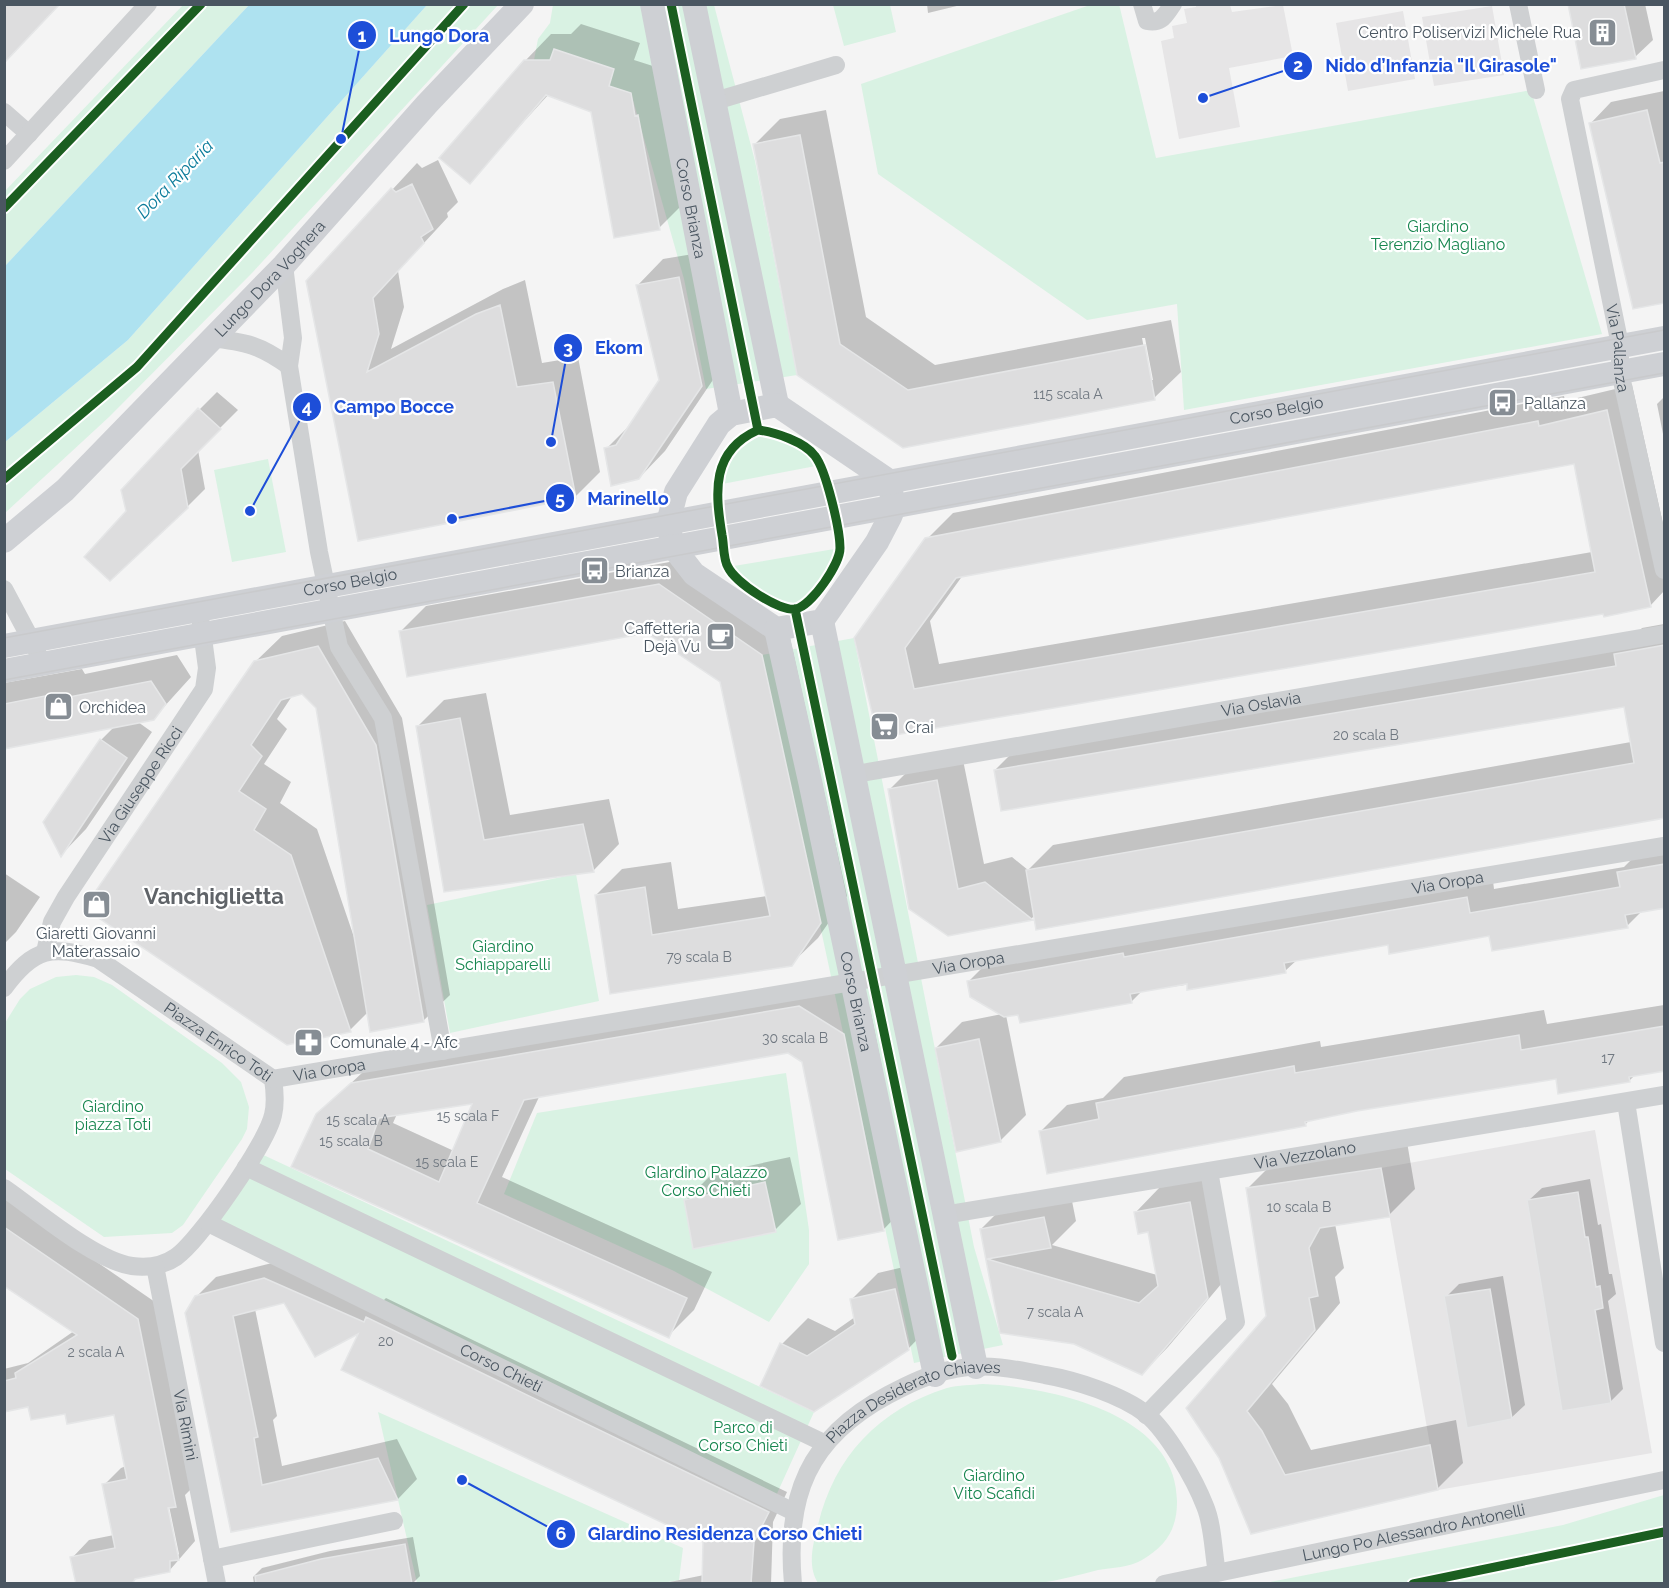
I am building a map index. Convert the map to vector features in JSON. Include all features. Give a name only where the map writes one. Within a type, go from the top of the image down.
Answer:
[{"type":"street","points":[[4,161],[148,4]]},
{"type":"street","name":"Lungo Dora Voghera","points":[[4,541],[65,490],[284,264],[427,104],[522,4]]},
{"type":"street","name":"Corso Brianza","points":[[652,4],[731,414]]},
{"type":"street","points":[[694,4],[777,405],[889,481],[894,507],[877,542],[822,621],[776,629],[694,574],[672,548],[669,523],[676,492],[719,424],[731,414],[777,405]]},
{"type":"street","points":[[1143,4],[1147,21],[1155,22],[1162,20],[1173,4]]},
{"type":"street","points":[[1518,4],[1536,90]]},
{"type":"street","points":[[715,101],[836,65]]},
{"type":"street","name":"Via Pallanza","points":[[1665,70],[1574,90],[1569,99],[1620,345],[1620,372],[1665,570]]},
{"type":"street","points":[[4,112],[29,134]]},
{"type":"street","points":[[284,264],[293,338],[289,366],[328,599]]},
{"type":"street","points":[[210,338],[260,346],[289,366]]},
{"type":"street","name":"Corso Belgio","points":[[4,671],[43,664],[201,623],[328,599],[669,523],[1665,338]]},
{"type":"street","name":"Corso Belgio","points":[[328,599],[672,548],[1665,364]]},
{"type":"street","points":[[4,589],[43,664]]},
{"type":"street","name":"Corso Belgio","points":[[328,599],[339,647],[383,718],[443,1051]]},
{"type":"street","points":[[822,621],[856,774],[894,976],[976,1367]]},
{"type":"street","name":"Corso Belgio","points":[[4,646],[201,623]]},
{"type":"street","name":"Via Giuseppe Ricci","points":[[45,952],[52,922],[66,897],[204,688],[207,668],[201,623]]},
{"type":"street","name":"Corso Brianza","points":[[776,629],[935,1375]]},
{"type":"street","name":"Via Oslavia","points":[[856,774],[1665,634]]},
{"type":"street","name":"Via Oropa","points":[[273,1079],[1665,846]]},
{"type":"street","name":"Piazza Enrico Toti","points":[[45,952],[66,950],[98,959],[273,1079],[276,1098],[273,1118],[246,1167],[208,1223],[176,1257],[155,1266]]},
{"type":"street","points":[[4,988],[19,968],[45,952]]},
{"type":"street","name":"Via Vezzolano","points":[[944,1215],[1665,1095]]},
{"type":"street","points":[[1626,1102],[1665,1343]]},
{"type":"street","points":[[246,1167],[824,1443]]},
{"type":"street","points":[[1146,1414],[1236,1322],[1209,1171]]},
{"type":"street","points":[[4,1188],[106,1258],[131,1266],[155,1266]]},
{"type":"street","name":"Corso Chieti","points":[[208,1223],[794,1512]]},
{"type":"street","name":"Via Rimini","points":[[155,1266],[217,1584]]},
{"type":"street","name":"Piazza Desiderato Chiaves","points":[[794,1584],[794,1512],[805,1476],[824,1443],[874,1402],[913,1382],[954,1369],[976,1367],[1003,1367],[1065,1378],[1110,1395],[1146,1414],[1180,1458],[1206,1507],[1217,1573]]},
{"type":"street","name":"Lungo Po Alessandro Antonelli","points":[[1164,1584],[1665,1480]]},
{"type":"street","points":[[212,1559],[394,1521]]},
{"type":"shaded area","points":[[1196,5],[1230,5],[1232,12],[1283,5],[1293,56],[1229,68],[1240,127],[1179,139],[1161,41],[1174,38],[1172,26],[1187,23],[1184,9],[1196,7]]},
{"type":"shaded area","points":[[1492,6],[1504,75],[1434,86],[1422,17]]},
{"type":"shaded area","points":[[1403,11],[1415,79],[1348,91],[1336,23]]},
{"type":"shaded area","points":[[1595,1130],[1652,1453],[1438,1490],[1381,1168]]},
{"type":"green space","name":"Giardino Terenzio Magliano","points":[[1119,4],[1156,158],[1531,90],[1602,334],[1184,410],[1177,304],[1087,320],[878,174],[861,84],[1090,5]]},
{"type":"green space","points":[[183,5],[249,5],[5,266],[4,192]]},
{"type":"green space","points":[[427,5],[498,5],[252,273],[109,417],[5,513],[5,442],[128,340]]},
{"type":"green space","points":[[553,5],[714,5],[755,161],[797,375],[706,389],[684,279],[631,93],[609,86],[614,69],[554,49],[550,60],[534,60],[538,39],[550,23]]},
{"type":"green space","points":[[833,5],[890,5],[896,32],[844,46]]},
{"type":"green space","points":[[758,430],[776,434],[802,445],[821,465],[717,485],[717,478],[743,437]]},
{"type":"green space","points":[[268,459],[286,552],[232,562],[214,470]]},
{"type":"green space","points":[[840,548],[832,570],[822,584],[811,597],[797,607],[779,607],[769,602],[728,567]]},
{"type":"green space","points":[[854,638],[974,1247],[1003,1345],[914,1363],[762,655]]},
{"type":"green space","name":"Giardino Schiapparelli","points":[[576,874],[599,1001],[450,1033],[427,905]]},
{"type":"green space","name":"Giardino piazza Toti","points":[[76,975],[94,977],[112,985],[222,1063],[241,1082],[249,1107],[247,1129],[183,1225],[172,1233],[104,1237],[5,1169],[5,1023],[20,999],[30,989],[56,977]]},
{"type":"green space","name":"GIardino Palazzo Corso Chieti","points":[[786,1073],[809,1230],[809,1264],[769,1322],[672,1270],[504,1194],[537,1113]]},
{"type":"green space","name":"Parco di Corso Chieti","points":[[257,1152],[814,1412],[770,1509],[208,1223]]},
{"type":"green space","name":"Giardino Vito Scafidi","points":[[983,1384],[1043,1391],[1075,1399],[1106,1411],[1134,1427],[1157,1447],[1172,1472],[1177,1502],[1175,1520],[1164,1543],[1150,1555],[1132,1564],[1031,1584],[818,1583],[812,1562],[816,1532],[825,1500],[848,1457],[863,1439],[900,1409],[947,1388]]},
{"type":"green space","points":[[378,1412],[683,1548],[679,1580],[657,1584],[417,1583]]},
{"type":"green space","points":[[1664,1495],[1664,1583],[1265,1583],[1563,1525]]},
{"type":"water","name":"Dora Riparia","points":[[249,5],[427,5],[128,340],[5,442],[5,266]]},
{"type":"building","points":[[4,4],[60,4],[4,63]]},
{"type":"building","name":"Centro Poliservizi Michele Rua","points":[[1568,4],[1624,4],[1636,59],[1581,69]]},
{"type":"building","points":[[554,49],[614,69],[609,86],[631,93],[635,116],[638,115],[660,230],[614,238],[591,112],[546,95],[470,184],[439,158],[524,60],[550,60]]},
{"type":"building","points":[[1647,110],[1660,163],[1665,162],[1665,303],[1633,309],[1589,123]]},
{"type":"building","points":[[800,135],[840,344],[908,390],[1145,345],[1155,400],[903,448],[797,375],[753,144]]},
{"type":"building","points":[[412,184],[433,229],[421,237],[424,243],[373,298],[379,334],[367,372],[476,314],[500,305],[517,387],[553,382],[576,498],[358,541],[306,281],[391,188],[396,192]]},
{"type":"building","points":[[679,277],[702,386],[639,479],[611,486],[604,448],[616,445],[659,380],[636,285]]},
{"type":"building","points":[[198,408],[221,429],[181,469],[188,508],[110,581],[84,557],[126,511],[121,490]]},
{"type":"building","points":[[1607,410],[1651,607],[1604,617],[1603,614],[878,738],[854,638],[925,538],[1538,421],[1539,426]],"holes":[[[1574,464],[1595,572],[914,689],[905,648],[956,578]]]},
{"type":"building","points":[[659,584],[762,655],[821,923],[792,966],[610,994],[595,895],[645,887],[652,935],[770,916],[720,682],[647,633],[407,677],[399,631]]},
{"type":"building","points":[[1665,645],[1665,818],[1036,930],[1026,870],[1634,763],[1624,707],[1001,811],[994,770],[1616,666],[1614,654]]},
{"type":"building","points":[[318,646],[376,745],[424,1022],[370,1032],[316,708],[302,694],[281,700],[251,745],[262,756],[239,791],[266,809],[254,830],[291,855],[351,1032],[287,1045],[84,908],[254,661]]},
{"type":"building","points":[[151,681],[166,704],[154,720],[4,749],[4,704],[55,694],[59,699]]},
{"type":"building","points":[[460,718],[484,840],[583,824],[594,872],[444,892],[416,726]]},
{"type":"building","points":[[100,739],[127,758],[61,857],[43,822]]},
{"type":"building","points":[[937,780],[958,889],[985,882],[1033,920],[948,936],[909,909],[888,789]]},
{"type":"building","points":[[1665,864],[1665,908],[1625,915],[1628,928],[1492,951],[1489,936],[1389,954],[1388,945],[1284,963],[1286,973],[1187,990],[1187,984],[1130,994],[1132,1003],[1020,1023],[1018,1015],[1004,1017],[970,997],[967,981],[1123,953],[1124,957],[1467,897],[1470,913],[1620,887],[1617,872]]},
{"type":"building","points":[[799,1006],[844,1034],[884,1231],[838,1240],[802,1062],[788,1053],[524,1100],[477,1203],[687,1298],[669,1338],[291,1167],[316,1114],[351,1083]],"holes":[[[472,1104],[439,1182],[368,1149],[379,1118]]]},
{"type":"building","points":[[1665,1026],[1665,1071],[1629,1077],[1630,1082],[1558,1094],[1556,1079],[1357,1111],[1305,1122],[1306,1126],[1047,1174],[1039,1131],[1099,1119],[1096,1103],[1294,1066],[1295,1073],[1519,1035],[1521,1050]]},
{"type":"building","points":[[979,1039],[1001,1142],[956,1152],[935,1048]]},
{"type":"building","points":[[1381,1168],[1390,1217],[1320,1228],[1309,1248],[1318,1296],[1309,1298],[1315,1330],[1247,1411],[1262,1431],[1285,1475],[1430,1445],[1438,1490],[1251,1534],[1219,1458],[1186,1408],[1266,1316],[1246,1188]]},
{"type":"building","points":[[765,1182],[776,1232],[693,1249],[684,1200]]},
{"type":"building","points":[[1578,1192],[1596,1287],[1600,1286],[1603,1308],[1595,1310],[1611,1403],[1562,1411],[1527,1200]]},
{"type":"building","points":[[1190,1202],[1208,1298],[1142,1375],[1074,1344],[1000,1333],[980,1229],[1044,1217],[1051,1248],[987,1259],[1139,1303],[1158,1286],[1148,1232],[1138,1234],[1134,1212]]},
{"type":"building","points":[[4,1227],[138,1319],[176,1507],[168,1508],[179,1560],[170,1561],[170,1572],[135,1579],[132,1584],[76,1584],[70,1557],[115,1548],[102,1484],[127,1479],[114,1415],[67,1424],[65,1414],[31,1420],[28,1407],[4,1412],[4,1381],[16,1378],[15,1373],[77,1335],[4,1286]]},
{"type":"building","points":[[264,1278],[364,1322],[366,1317],[769,1512],[754,1542],[751,1584],[702,1584],[703,1542],[341,1370],[358,1334],[315,1357],[284,1303],[233,1316],[258,1437],[254,1438],[262,1485],[378,1458],[398,1500],[231,1532],[185,1313],[195,1296]]},
{"type":"building","points":[[895,1289],[909,1350],[814,1412],[760,1386],[780,1343],[807,1356],[855,1324],[850,1299]]},
{"type":"building","points":[[1490,1289],[1512,1419],[1467,1428],[1444,1296]]},
{"type":"building","points":[[405,1544],[412,1584],[256,1584],[255,1576],[321,1559]]},
{"type":"tram line","points":[[4,638],[1664,330]]},
{"type":"tram line","points":[[4,680],[1664,373]]},
{"type":"cycle path","points":[[4,208],[201,4]]},
{"type":"cycle path","points":[[4,479],[137,367],[464,4]]},
{"type":"cycle path","points":[[671,4],[758,430]]},
{"type":"cycle path","points":[[758,430],[789,439],[804,446],[815,456],[824,474],[835,514],[839,555],[817,592],[810,600],[796,609],[779,606],[758,595],[732,573],[725,560],[718,503],[720,474],[724,461],[732,449],[758,430]]},
{"type":"cycle path","points":[[795,609],[952,1356]]},
{"type":"cycle path","points":[[1413,1584],[1664,1532]]},
{"type":"place","name":"Centro Poliservizi Michele Rua","points":[[1602,32]]},
{"type":"place","name":"Nido d’Infanzia \"Il Girasole\"","points":[[1203,98]]},
{"type":"place","name":"Lungo Dora","points":[[341,139]]},
{"type":"place","name":"Pallanza","points":[[1503,403]]},
{"type":"place","name":"Ekom","points":[[551,442]]},
{"type":"place","name":"Campo Bocce","points":[[250,511]]},
{"type":"place","name":"Marinello","points":[[452,519]]},
{"type":"place","name":"Brianza","points":[[594,571]]},
{"type":"place","name":"Caffetteria Dejà Vu","points":[[721,637]]},
{"type":"place","name":"Orchidea","points":[[58,707]]},
{"type":"place","name":"Crai","points":[[884,727]]},
{"type":"place","name":"Giaretti Giovanni Materassaio","points":[[96,905]]},
{"type":"place","name":"Comunale 4 - Afc","points":[[309,1042]]},
{"type":"place","name":"GIardino Residenza Corso Chieti","points":[[462,1480]]},
{"type":"district","name":"Vanchiglietta","points":[[214,896]]}]
